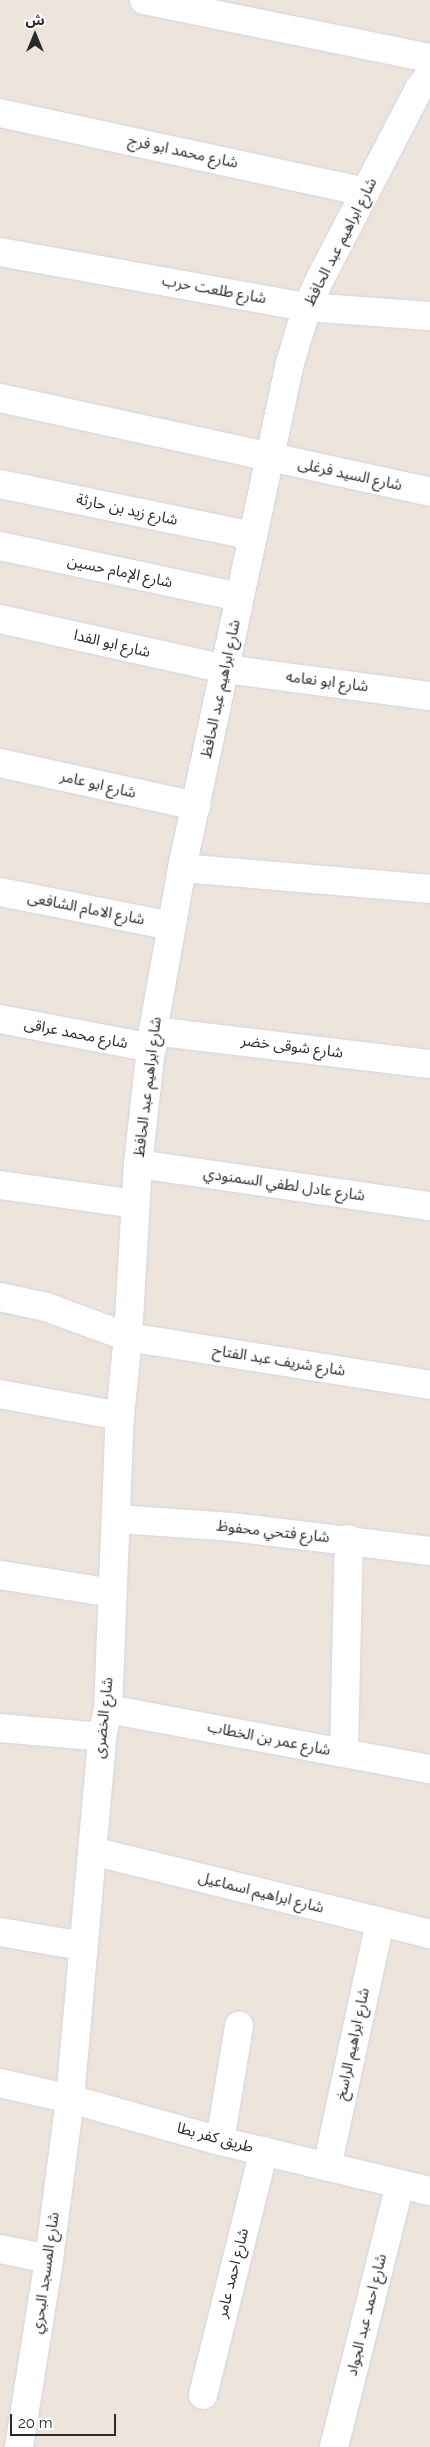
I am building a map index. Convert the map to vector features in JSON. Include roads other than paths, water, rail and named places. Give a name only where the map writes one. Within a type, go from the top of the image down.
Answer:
[{"type":"street","points":[[144,0],[430,58]]},
{"type":"street","name":"شارع ابراهيم عبد الحافظ","points":[[128,1337],[138,1164],[152,1040],[182,868],[282,396],[307,307],[366,192],[426,85]]},
{"type":"street","name":"شارع محمد ابو فرج","points":[[0,113],[366,192]]},
{"type":"street","name":"شارع طلعت حرب","points":[[0,252],[307,307],[430,316]]},
{"type":"street","name":"شارع السيد فرغلى","points":[[0,398],[430,492]]},
{"type":"street","name":"شارع زيد بن حارثة","points":[[0,484],[253,536]]},
{"type":"street","name":"شارع الإمام حسين","points":[[0,546],[240,597]]},
{"type":"street","name":"شارع ابو الفدا","points":[[0,619],[225,669]]},
{"type":"street","name":"شارع ابو نعامه","points":[[225,669],[430,696]]},
{"type":"street","name":"شارع ابو عامر","points":[[0,763],[196,806]]},
{"type":"street","points":[[182,868],[430,888]]},
{"type":"street","name":"شارع الامام الشافعى","points":[[0,892],[172,926]]},
{"type":"street","name":"شارع محمد عراقى","points":[[0,1019],[152,1040]]},
{"type":"street","name":"شارع شوقى خضر","points":[[152,1040],[430,1064]]},
{"type":"street","name":"شارع عادل لطفي السمنودي","points":[[138,1164],[430,1206]]},
{"type":"street","points":[[0,1184],[135,1204]]},
{"type":"street","name":"شارع شريف عبد الفتاح","points":[[0,1296],[46,1307],[128,1337],[430,1385]]},
{"type":"street","name":"شارع الخضرى","points":[[70,2099],[102,1737],[108,1709],[120,1416],[128,1337]]},
{"type":"street","points":[[0,1394],[120,1416]]},
{"type":"street","name":"شارع فتحي محفوظ","points":[[116,1519],[232,1527],[349,1539],[430,1550]]},
{"type":"street","points":[[344,1753],[349,1539]]},
{"type":"street","points":[[0,1575],[113,1593]]},
{"type":"street","name":"شارع عمر بن الخطاب","points":[[108,1709],[430,1769]]},
{"type":"street","points":[[0,1728],[102,1737]]},
{"type":"street","name":"شارع ابراهيم اسماعيل","points":[[92,1851],[430,1934]]},
{"type":"street","name":"شارع ابراهيم الراسخ","points":[[327,2167],[380,1922]]},
{"type":"street","points":[[0,1932],[84,1946]]},
{"type":"street","points":[[220,2141],[239,2026]]},
{"type":"street","name":"طريق كفر بطا","points":[[0,2083],[70,2099],[220,2141],[430,2191]]},
{"type":"street","name":"شارع المسجد البحري","points":[[19,2447],[49,2259],[70,2099]]},
{"type":"street","name":"شارع احمد عامر","points":[[203,2395],[264,2151]]},
{"type":"street","name":"شارع احمد عبد الجواد","points":[[334,2447],[400,2184]]},
{"type":"street","points":[[0,2249],[49,2259]]}]
